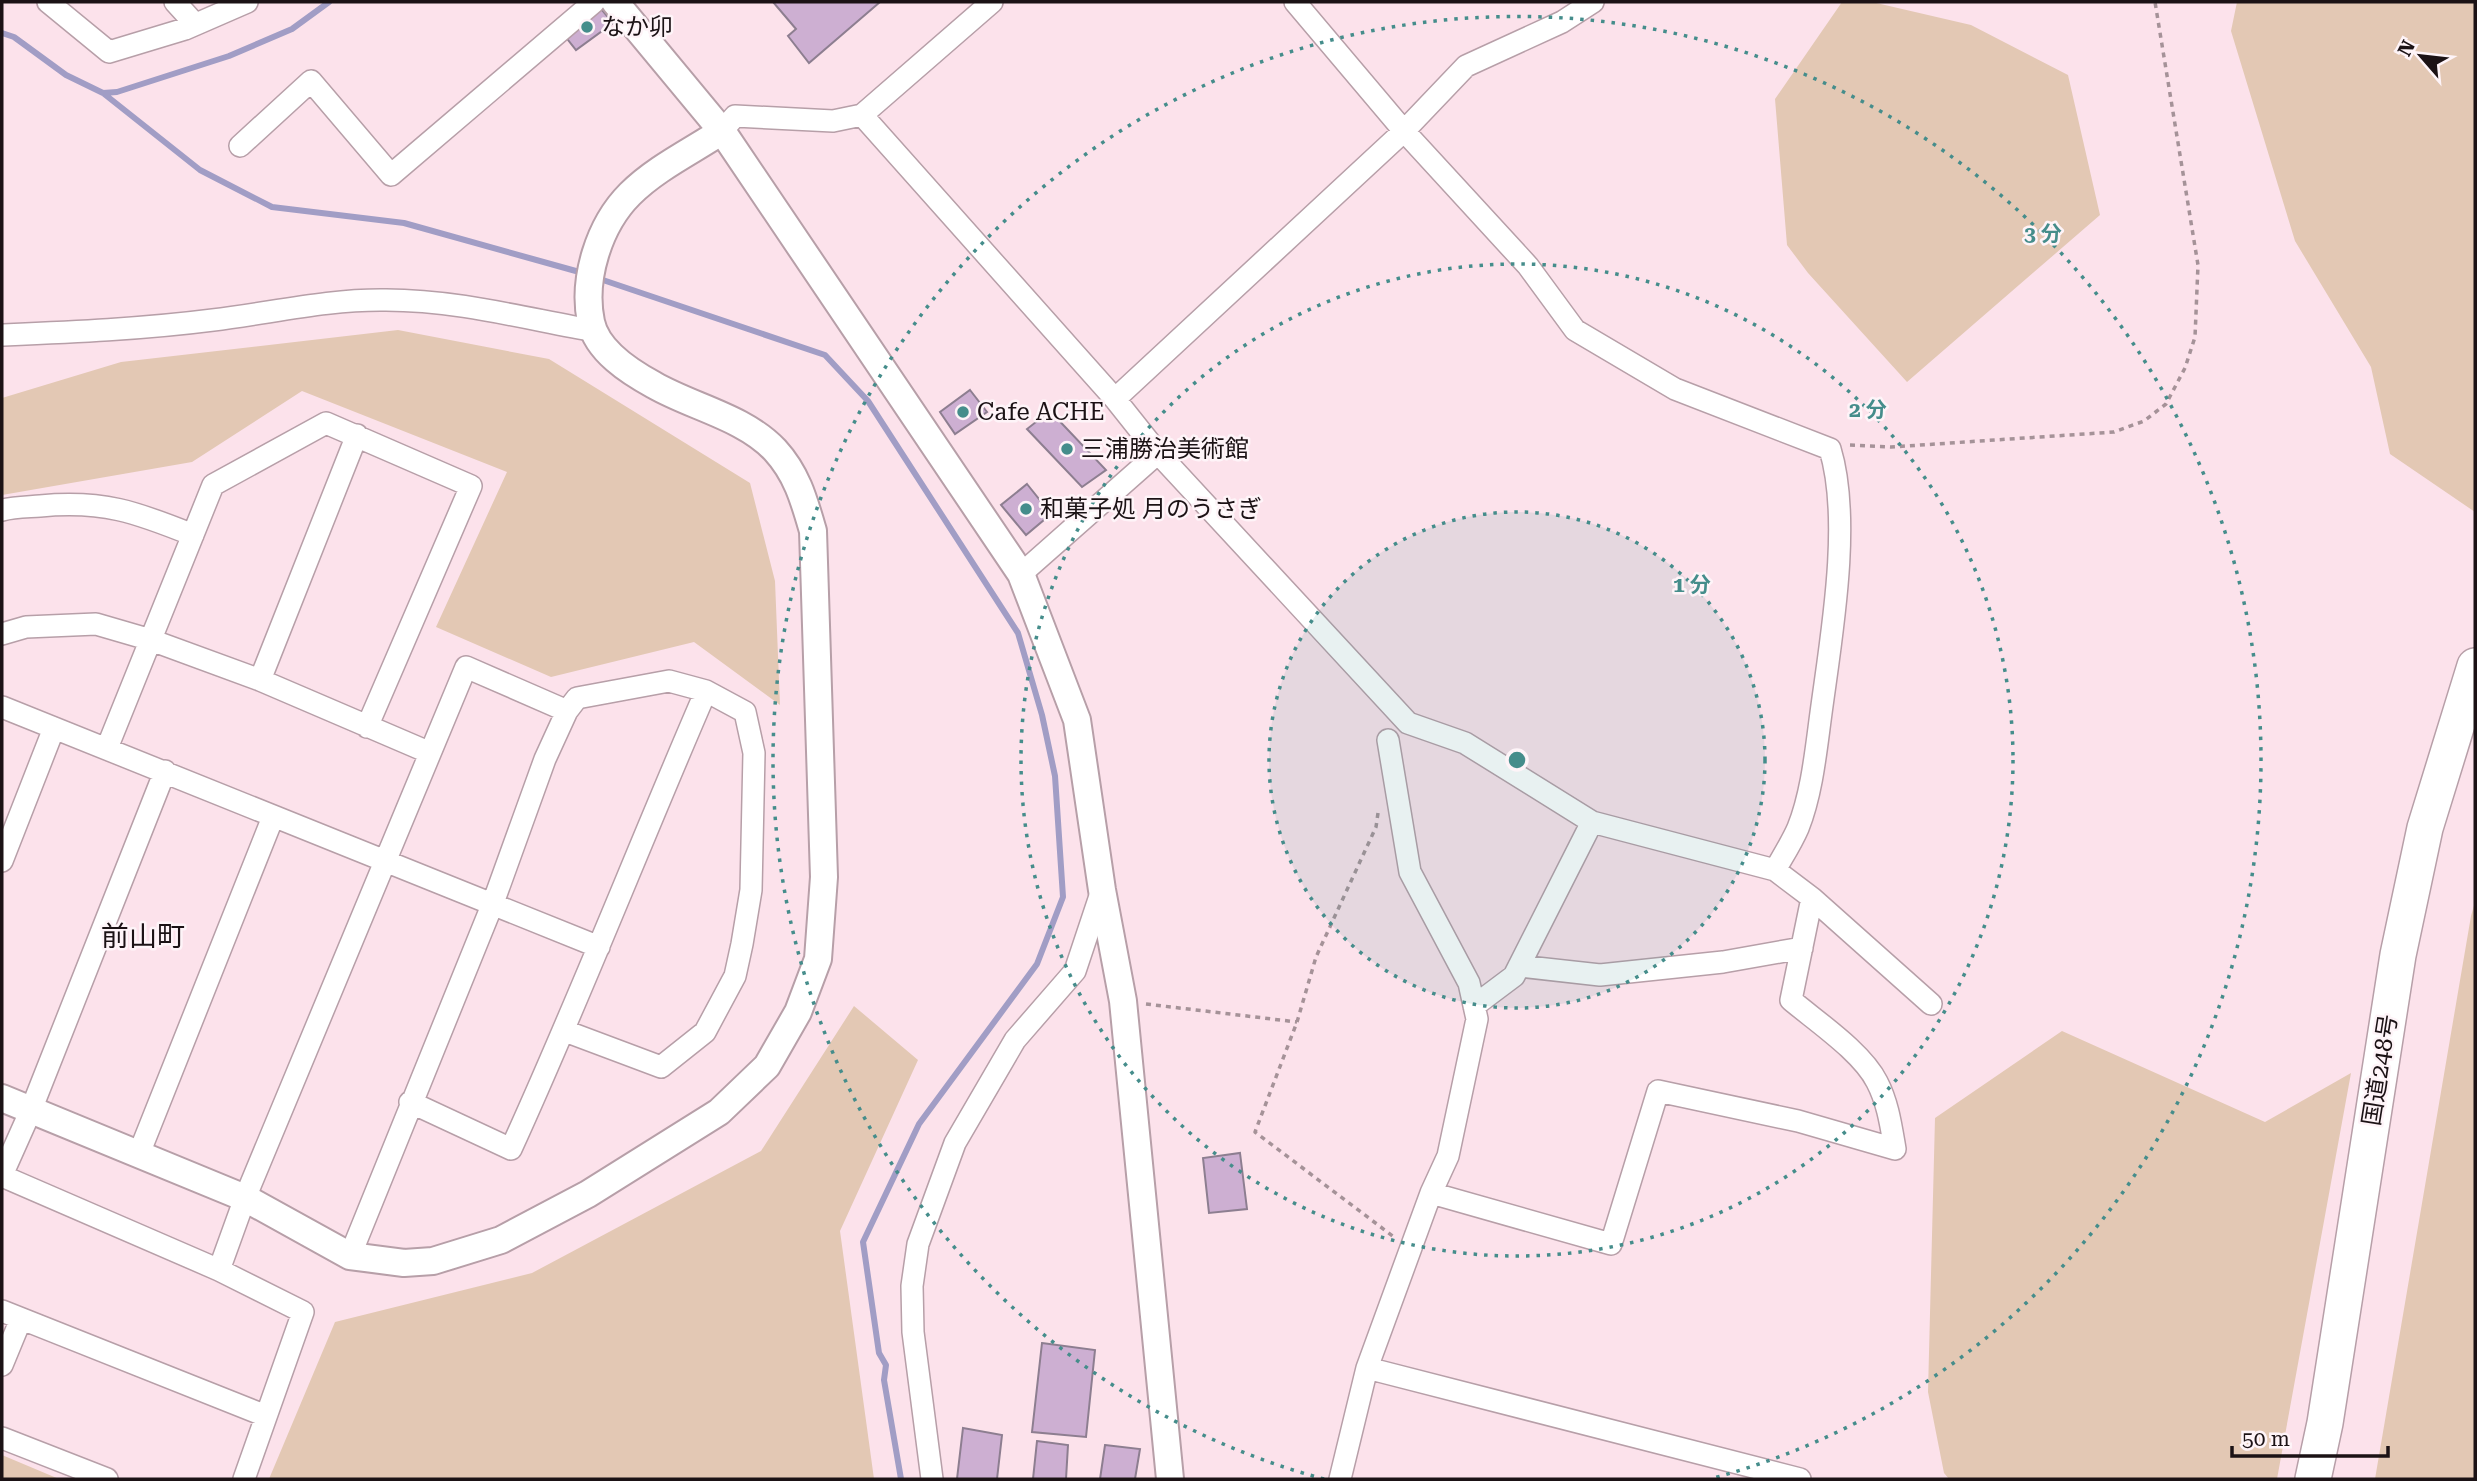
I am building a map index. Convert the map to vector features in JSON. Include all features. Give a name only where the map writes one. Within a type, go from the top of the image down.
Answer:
[{"type":"highway","name":"国道248号","points":[[2313,1479],[2328,1409],[2398,955],[2425,828],[2475,666]]},
{"type":"highway","name":"国道248号","points":[[2326,1479],[2337,1428],[2371,1220],[2400,1009],[2434,854],[2473,716]]},
{"type":"street","points":[[48,2],[109,52],[195,24],[247,2]]},
{"type":"street","points":[[175,2],[195,24]]},
{"type":"street","points":[[240,146],[311,81],[391,175],[594,2]]},
{"type":"street","points":[[615,2],[722,131],[1021,575],[1077,720],[1102,890],[1123,1001],[1170,1479]]},
{"type":"street","points":[[2,1098],[245,1198],[350,1256],[404,1263],[433,1261],[501,1240],[588,1194],[719,1112],[767,1066],[798,1012],[818,959],[824,877],[813,531],[799,482],[775,450],[752,431],[655,386],[607,351],[593,328],[590,284],[599,242],[613,214],[630,194],[657,172],[722,131],[735,116],[833,121],[862,115],[992,2]]},
{"type":"street","points":[[1295,2],[1404,131],[1528,266],[1575,330],[1675,389],[1830,449],[1838,473],[1840,529],[1826,677],[1815,755],[1799,827],[1775,870]]},
{"type":"street","points":[[1115,399],[1404,131],[1466,66],[1562,22],[1593,2]]},
{"type":"street","points":[[862,115],[1115,399],[1158,453],[1408,723],[1465,743],[1592,822],[1775,870],[1812,898],[1931,1004]]},
{"type":"street","points":[[2,335],[110,331],[214,320],[303,306],[385,299],[441,303],[593,328]]},
{"type":"street","points":[[107,748],[213,485],[326,423],[471,486],[367,726]]},
{"type":"street","points":[[261,680],[357,435]]},
{"type":"street","points":[[1021,575],[1158,453]]},
{"type":"street","points":[[2,510],[69,503],[105,505],[137,513],[193,535]]},
{"type":"street","points":[[2,634],[26,627],[96,624],[151,640],[261,680],[428,752]]},
{"type":"street","points":[[219,1270],[245,1198],[428,752],[466,667],[567,711]]},
{"type":"street","points":[[350,1256],[410,1102],[493,903],[545,759],[567,711],[577,698],[669,681],[706,691],[745,712],[754,753],[751,890],[734,975],[705,1032],[661,1068],[565,1031]]},
{"type":"street","points":[[410,1102],[511,1149],[565,1031],[629,868],[706,691]]},
{"type":"street","points":[[2,707],[599,947]]},
{"type":"street","points":[[2,862],[54,728]]},
{"type":"street","points":[[1340,1479],[1367,1368],[1431,1193],[1448,1156],[1476,1019],[1469,983],[1410,872],[1388,740]]},
{"type":"street","points":[[165,771],[31,1110],[2,1175],[219,1270],[303,1311],[244,1479]]},
{"type":"street","points":[[138,1156],[273,817]]},
{"type":"street","points":[[1474,1006],[1514,976],[1592,822]]},
{"type":"street","points":[[932,1479],[913,1332],[912,1286],[918,1244],[955,1143],[1015,1040],[1075,971],[1102,890]]},
{"type":"street","points":[[1431,1193],[1611,1244],[1658,1091],[1798,1121],[1895,1149],[1888,1109],[1877,1080],[1854,1054],[1791,1000],[1812,898]]},
{"type":"street","points":[[1519,966],[1600,975],[1723,962],[1802,948]]},
{"type":"street","points":[[2,1365],[12,1315],[266,1416]]},
{"type":"street","points":[[1367,1368],[1800,1479]]},
{"type":"street","points":[[2,1438],[107,1479]]},
{"type":"path","points":[[1830,449],[1857,444],[1891,447],[2114,432],[2144,421],[2166,404],[2185,368],[2195,337],[2198,265],[2155,2]]},
{"type":"path","points":[[1380,802],[1376,827],[1316,957],[1297,1022],[1255,1132],[1410,1249]]},
{"type":"path","points":[[1123,1001],[1297,1022]]},
{"type":"shaded area","points":[[1842,2],[1872,2],[1971,25],[2068,75],[2100,215],[1907,382],[1808,273],[1787,245],[1775,99]]},
{"type":"shaded area","points":[[2237,2],[2475,2],[2475,512],[2390,454],[2371,367],[2295,241],[2231,31]]},
{"type":"shaded area","points":[[398,330],[549,359],[750,483],[775,581],[780,705],[694,642],[551,677],[436,627],[507,472],[302,391],[192,462],[2,495],[2,398],[121,362]]},
{"type":"shaded area","points":[[2475,902],[2475,1479],[2375,1479],[2471,916]]},
{"type":"shaded area","points":[[854,1006],[918,1060],[840,1231],[874,1479],[269,1479],[335,1322],[532,1273],[761,1151]]},
{"type":"shaded area","points":[[2062,1031],[2265,1122],[2351,1073],[2277,1479],[1949,1479],[1944,1473],[1928,1392],[1935,1118]]},
{"type":"shaded area","points":[[2,1455],[59,1479],[2,1479]]},
{"type":"building","points":[[773,2],[880,2],[809,63],[788,36],[796,29]]},
{"type":"building","name":"なか卯","points":[[597,4],[613,23],[576,50],[561,31]]},
{"type":"building","name":"Cafe ACHE","points":[[970,390],[987,412],[955,434],[940,412]]},
{"type":"building","name":"三浦勝治美術館","points":[[1050,411],[1106,470],[1082,487],[1027,429]]},
{"type":"building","name":"和菓子処 月のうさぎ","points":[[1027,484],[1051,514],[1026,535],[1001,505]]},
{"type":"building","points":[[1240,1153],[1247,1209],[1209,1213],[1203,1158]]},
{"type":"building","points":[[1042,1343],[1095,1350],[1086,1437],[1032,1432]]},
{"type":"building","points":[[963,1428],[1002,1435],[997,1479],[957,1479]]},
{"type":"building","points":[[1037,1441],[1068,1445],[1066,1479],[1033,1479]]},
{"type":"building","points":[[1105,1445],[1140,1449],[1135,1479],[1100,1479]]},
{"type":"waterway","points":[[103,93],[117,92],[229,56],[292,29],[329,2]]},
{"type":"waterway","points":[[2,33],[14,37],[66,75],[103,93],[200,170],[272,207],[404,223],[583,273]]},
{"type":"waterway","points":[[597,278],[825,355],[868,401],[1018,633],[1042,715],[1055,776],[1063,897],[1037,964],[919,1124],[863,1242],[879,1353],[886,1365],[884,1380],[901,1479]]},
{"type":"place","name":"なか卯","points":[[587,27]]},
{"type":"place","name":"Cafe ACHE","points":[[963,412]]},
{"type":"place","name":"三浦勝治美術館","points":[[1067,449]]},
{"type":"place","name":"和菓子処 月のうさぎ","points":[[1026,509]]},
{"type":"district","name":"前山町","points":[[143,936]]}]
